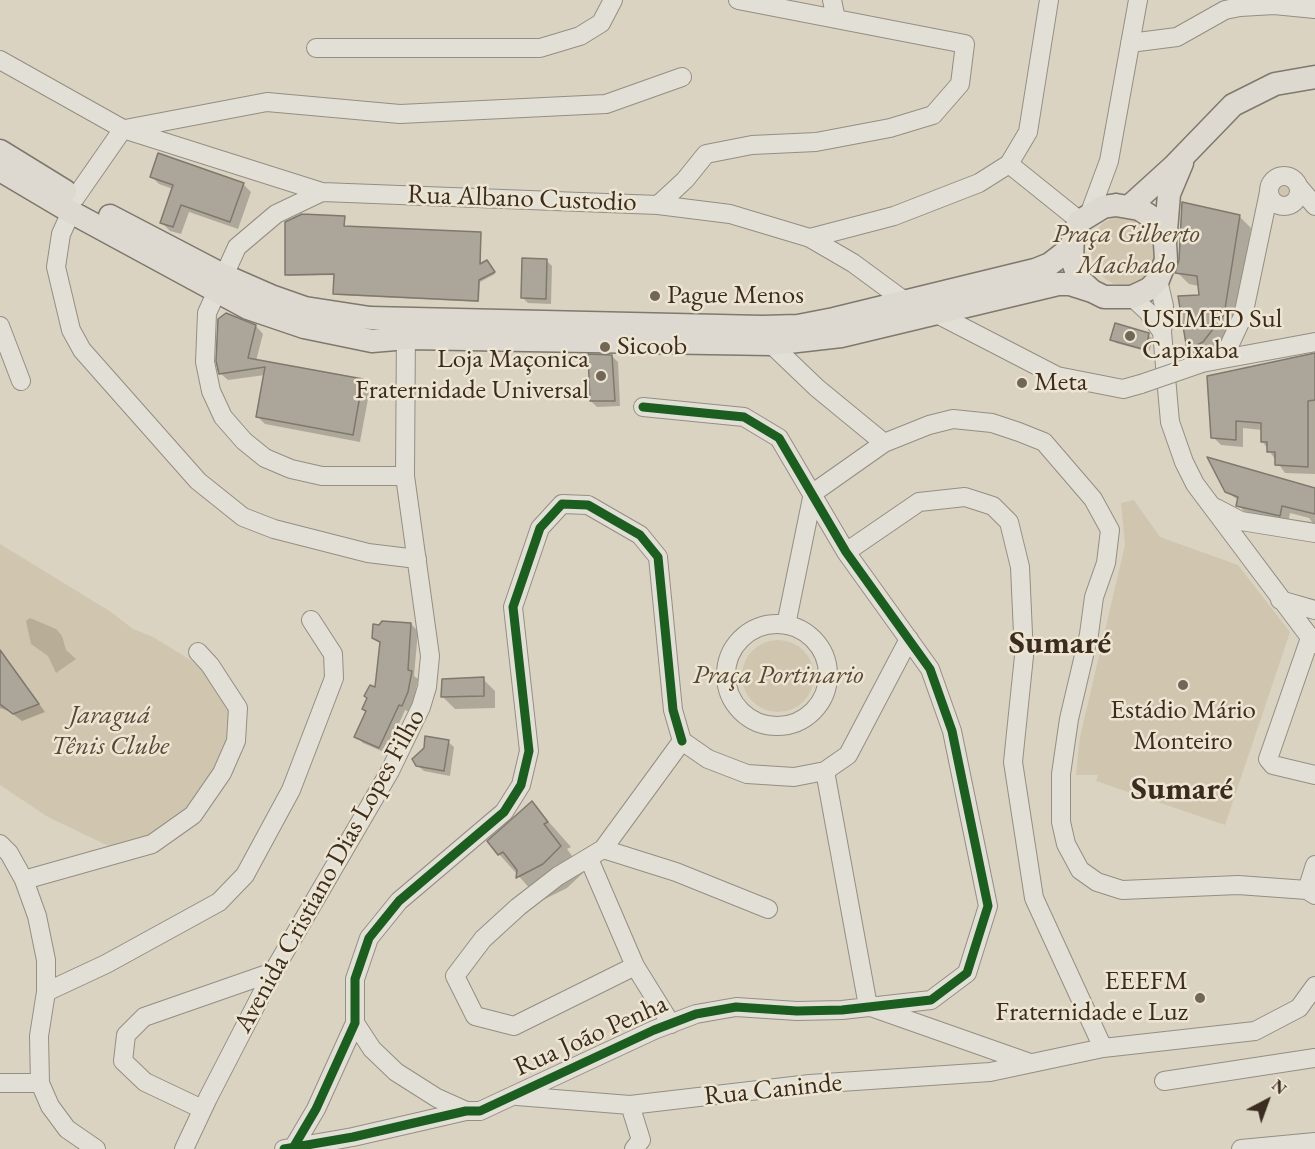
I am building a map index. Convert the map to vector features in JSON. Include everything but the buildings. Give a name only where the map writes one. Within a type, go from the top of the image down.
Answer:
[{"type":"main road","points":[[1123,206],[1189,151],[1233,105],[1275,84],[1315,77]]},
{"type":"main road","points":[[0,151],[73,205]]},
{"type":"main road","points":[[0,170],[73,205],[219,282],[306,308],[370,318],[406,329],[771,344],[841,336],[1058,284],[1070,284],[1104,297],[1132,297],[1149,289],[1158,280],[1166,260],[1169,195],[1176,173],[1189,151]]},
{"type":"main road","points":[[1092,291],[1079,279],[1072,259],[1073,234],[1085,218],[1103,207],[1123,206],[1150,216],[1159,227],[1165,243]]},
{"type":"main road","points":[[406,329],[762,327],[825,321],[1035,270],[1050,264],[1072,247]]},
{"type":"street","points":[[316,48],[540,48],[580,36],[601,23],[613,0]]},
{"type":"street","points":[[658,205],[686,180],[706,154],[752,145],[816,142],[890,128],[933,115],[960,84],[965,44],[738,0]]},
{"type":"street","points":[[832,0],[836,19]]},
{"type":"street","points":[[810,238],[894,216],[979,183],[1009,164],[1028,132],[1049,0]]},
{"type":"street","points":[[1123,206],[1109,188],[1109,161],[1138,0]]},
{"type":"street","points":[[1131,43],[1177,37],[1225,10],[1240,7],[1274,5],[1315,9]]},
{"type":"street","name":"Rua Albano Custodio","points":[[0,60],[123,129],[322,192],[658,205],[730,214],[810,238],[853,263],[906,302]]},
{"type":"street","points":[[417,559],[368,553],[274,529],[243,517],[198,481],[82,350],[72,330],[56,267],[61,234],[73,205],[123,129],[267,102],[400,114],[606,104],[682,77]]},
{"type":"street","points":[[1009,164],[1085,218],[1109,161]]},
{"type":"street","points":[[1223,359],[1243,316],[1269,192],[1275,203],[1286,206],[1297,198],[1298,186],[1315,206]]},
{"type":"street","points":[[322,192],[276,214],[237,247],[219,282],[207,313],[205,362],[211,391],[223,417],[244,441],[265,458],[322,476],[405,476]]},
{"type":"street","points":[[1158,280],[1164,306],[1162,332],[1170,422],[1184,462],[1195,484],[1313,641],[1268,759],[1273,765],[1315,775]]},
{"type":"street","points":[[1132,297],[1148,312],[1162,332]]},
{"type":"street","points":[[937,314],[1058,376],[1123,389],[1202,363],[1315,342]]},
{"type":"street","points":[[0,326],[21,381]]},
{"type":"street","name":"Avenida Cristiano Dias Lopes Filho","points":[[184,1149],[202,1109],[273,972],[390,771],[421,707],[427,687],[430,656],[405,476],[406,329]]},
{"type":"street","points":[[771,344],[816,388],[884,443]]},
{"type":"street","name":"Rua João Penha","points":[[288,1148],[466,1111],[480,1111],[696,1014],[736,1007],[797,1011],[931,1000],[967,973],[988,906],[952,731],[930,669],[846,552],[779,438],[744,417],[643,407]]},
{"type":"street","points":[[786,625],[813,493],[884,443],[928,425],[953,419],[992,423],[1044,442],[1093,499],[1110,530],[1107,563],[1094,597],[1089,634],[1069,718],[1061,774],[1061,822],[1066,844],[1080,870],[1096,882],[1122,890],[1212,885],[1311,892],[1315,865]]},
{"type":"street","points":[[846,552],[919,502],[965,497],[993,506],[1009,522],[1020,567],[1024,656],[1013,762],[1034,898],[1103,1048]]},
{"type":"street","points":[[288,1148],[316,1110],[355,1023],[355,979],[369,938],[399,901],[504,812],[521,785],[529,751],[513,607],[540,528],[562,504],[588,505],[640,535],[658,557],[663,584],[673,710],[682,741],[708,759],[747,774],[794,777],[825,771],[848,755],[909,639]]},
{"type":"street","points":[[1211,506],[1240,521],[1315,533]]},
{"type":"street","points":[[1280,600],[1315,610]]},
{"type":"street","points":[[46,992],[106,964],[219,902],[245,875],[291,790],[334,678],[333,654],[311,620]]},
{"type":"street","points":[[786,625],[802,631],[816,642],[824,656],[828,672],[827,689],[820,704],[808,716],[794,724],[777,726],[760,723],[740,709],[728,687],[727,670],[731,654],[740,640],[762,628],[786,625]]},
{"type":"street","points":[[24,880],[152,844],[193,815],[222,773],[236,741],[238,708],[210,665],[198,652]]},
{"type":"street","points":[[635,966],[514,1026],[475,1016],[455,976],[483,939],[518,907],[558,876],[596,854],[682,741]]},
{"type":"street","points":[[825,771],[868,1006],[1031,1063]]},
{"type":"street","points":[[0,844],[9,852],[24,880],[37,916],[46,960],[46,992],[39,1036],[40,1083],[50,1106],[68,1129],[96,1149]]},
{"type":"street","points":[[596,854],[676,872],[768,909]]},
{"type":"street","points":[[596,854],[635,966],[671,1024]]},
{"type":"street","points":[[202,1109],[145,1082],[123,1061],[126,1035],[144,1017],[273,972]]},
{"type":"street","name":"Rua Caninde","points":[[515,1095],[630,1105],[810,1084],[990,1072],[1103,1048],[1255,1031],[1299,1008],[1315,986]]},
{"type":"street","points":[[355,1023],[372,1049],[396,1072],[437,1098],[466,1111]]},
{"type":"street","points":[[1164,1081],[1315,1058]]},
{"type":"street","points":[[0,1083],[40,1083]]},
{"type":"street","points":[[630,1105],[641,1140],[634,1149]]},
{"type":"street","points":[[1241,1149],[1315,1143]]},
{"type":"green space","points":[[1281,182],[1289,182],[1294,187],[1292,198],[1281,200],[1276,195],[1276,187]]},
{"type":"green space","name":"Praça Gilberto Machado","points":[[1120,215],[1138,217],[1161,244],[1149,277],[1133,285],[1114,284],[1106,279],[1099,273],[1091,256],[1093,238],[1097,230],[1103,223]]},
{"type":"green space","name":"Estádio Mário Monteiro","points":[[1134,500],[1160,537],[1238,565],[1290,632],[1225,825],[1096,781],[1098,775],[1076,775],[1080,737],[1125,545],[1121,503]]},
{"type":"green space","name":"Jaraguá Tênis Clube","points":[[0,544],[111,612],[133,629],[153,637],[192,661],[210,678],[230,712],[229,730],[219,764],[202,792],[184,811],[151,836],[115,849],[48,817],[0,785]]},
{"type":"green space","name":"Praça Portinario","points":[[785,640],[804,650],[812,662],[814,676],[812,690],[804,702],[792,710],[771,712],[752,702],[744,690],[742,669],[752,650],[764,642]]},
{"type":"shaded area","points":[[30,618],[56,629],[62,636],[66,650],[76,659],[56,673],[48,656],[31,644],[26,621]]},
{"type":"cycle path","points":[[284,1149],[353,1137],[466,1111],[480,1111],[654,1030],[696,1014],[736,1007],[797,1011],[842,1010],[931,1000],[967,973],[988,906],[952,731],[930,669],[846,552],[779,438],[744,417],[643,407]]},
{"type":"cycle path","points":[[293,1148],[316,1109],[355,1023],[355,979],[369,938],[399,901],[504,812],[521,785],[529,751],[513,607],[540,528],[562,504],[588,505],[640,535],[658,557],[673,710],[682,741]]},
{"type":"place","name":"Pague Menos","points":[[655,296]]},
{"type":"place","name":"USIMED Sul Capixaba","points":[[1130,336]]},
{"type":"place","name":"Sicoob","points":[[605,347]]},
{"type":"place","name":"Loja Maçonica Fraternidade Universal","points":[[601,376]]},
{"type":"place","name":"Meta","points":[[1022,383]]},
{"type":"place","name":"Estádio Mário Monteiro","points":[[1183,685]]},
{"type":"place","name":"EEEFM Fraternidade e Luz","points":[[1200,998]]},
{"type":"district","name":"Sumaré","points":[[1060,644]]},
{"type":"district","name":"Sumaré","points":[[1182,790]]}]
